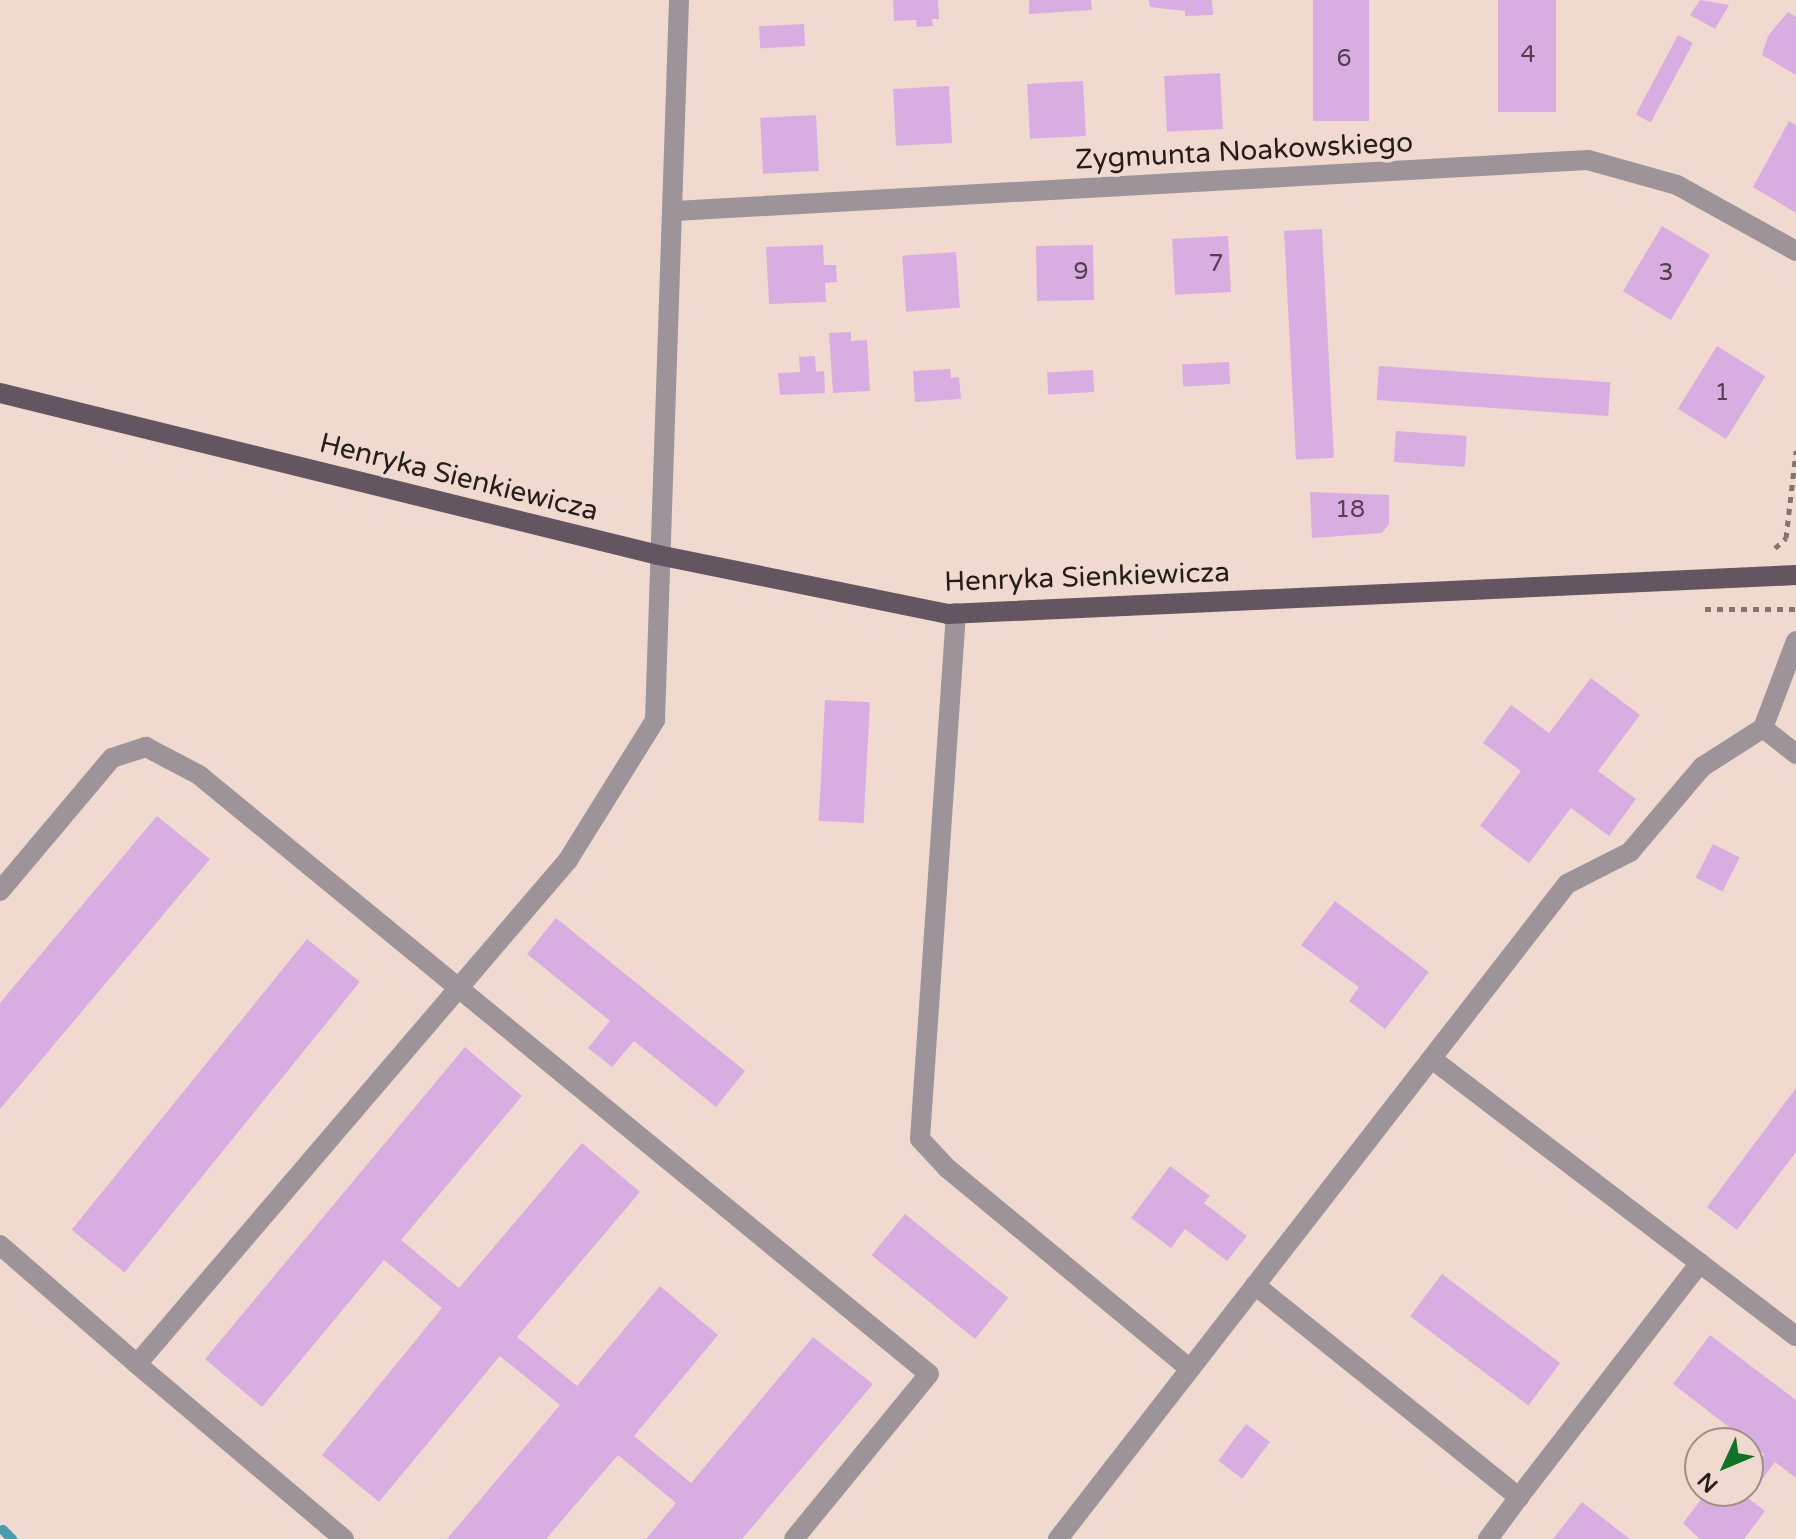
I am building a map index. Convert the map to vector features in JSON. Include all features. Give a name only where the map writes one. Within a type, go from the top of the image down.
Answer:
[{"type":"main road","name":"Henryka Sienkiewicza","points":[[0,393],[658,555],[956,613],[1796,575]]},
{"type":"street","points":[[137,1364],[568,860],[655,720],[658,555],[675,211],[679,0]]},
{"type":"street","name":"Zygmunta Noakowskiego","points":[[675,211],[1588,160],[1677,185],[1796,251]]},
{"type":"street","points":[[956,613],[920,1139],[947,1168],[1190,1369]]},
{"type":"street","points":[[1058,1539],[1567,884],[1630,852],[1702,767],[1763,728],[1796,641]]},
{"type":"street","points":[[1763,728],[1796,754]]},
{"type":"street","points":[[0,891],[112,758],[146,747],[199,775],[929,1374],[794,1539]]},
{"type":"street","points":[[1432,1059],[1796,1336]]},
{"type":"street","points":[[0,1245],[344,1539]]},
{"type":"street","points":[[1488,1539],[1700,1263]]},
{"type":"street","points":[[1255,1285],[1519,1497]]},
{"type":"path","points":[[1766,551],[1786,538],[1796,451]]},
{"type":"building","points":[[893,0],[938,0],[939,19],[932,19],[933,26],[917,27],[916,20],[894,21]]},
{"type":"building","points":[[1029,0],[1091,0],[1092,10],[1029,14]]},
{"type":"building","points":[[1149,0],[1212,0],[1213,15],[1185,16],[1185,11],[1150,7]]},
{"type":"building","points":[[1313,0],[1369,0],[1369,121],[1313,121]]},
{"type":"building","points":[[1498,0],[1556,0],[1556,112],[1498,112]]},
{"type":"building","points":[[1700,0],[1729,5],[1715,29],[1690,15]]},
{"type":"building","points":[[1788,12],[1796,17],[1796,75],[1762,55],[1768,36]]},
{"type":"building","points":[[804,24],[805,46],[760,48],[759,26]]},
{"type":"building","points":[[1678,35],[1693,43],[1651,122],[1636,114]]},
{"type":"building","points":[[1220,73],[1223,129],[1167,132],[1164,76]]},
{"type":"building","points":[[1083,81],[1086,136],[1030,139],[1027,84]]},
{"type":"building","points":[[949,86],[952,143],[896,146],[893,89]]},
{"type":"building","points":[[816,115],[819,171],[763,174],[760,118]]},
{"type":"building","points":[[1789,121],[1796,125],[1796,213],[1753,187]]},
{"type":"building","points":[[1662,226],[1710,255],[1671,320],[1623,291]]},
{"type":"building","points":[[1322,229],[1334,458],[1296,460],[1284,231]]},
{"type":"building","points":[[1228,236],[1231,292],[1175,295],[1172,239]]},
{"type":"building","points":[[823,245],[824,265],[836,265],[837,282],[825,283],[826,302],[769,304],[766,247]]},
{"type":"building","points":[[1093,245],[1094,300],[1037,301],[1036,246]]},
{"type":"building","points":[[956,252],[960,308],[906,312],[902,256]]},
{"type":"building","points":[[851,332],[851,341],[867,340],[870,391],[833,393],[829,333]]},
{"type":"building","points":[[1717,346],[1765,376],[1726,439],[1678,409]]},
{"type":"building","points":[[815,356],[816,372],[824,371],[825,393],[780,395],[778,373],[800,372],[799,357]]},
{"type":"building","points":[[1229,362],[1230,384],[1183,386],[1182,364]]},
{"type":"building","points":[[1379,366],[1610,382],[1608,416],[1377,400]]},
{"type":"building","points":[[950,369],[951,378],[959,377],[961,399],[915,402],[913,371]]},
{"type":"building","points":[[1093,370],[1094,392],[1048,394],[1047,372]]},
{"type":"building","points":[[1396,431],[1467,436],[1465,467],[1394,462]]},
{"type":"building","points":[[1310,492],[1389,495],[1389,524],[1382,533],[1312,538]]},
{"type":"building","points":[[1591,678],[1640,715],[1598,771],[1636,799],[1609,836],[1571,808],[1529,863],[1480,826],[1521,771],[1483,743],[1511,705],[1549,733]]},
{"type":"building","points":[[825,700],[870,702],[864,823],[819,821]]},
{"type":"building","points":[[157,816],[210,859],[0,1109],[0,1003]]},
{"type":"building","points":[[1713,844],[1740,858],[1722,891],[1696,878]]},
{"type":"building","points":[[1335,901],[1429,972],[1385,1029],[1349,1001],[1359,987],[1301,945]]},
{"type":"building","points":[[556,918],[745,1071],[716,1107],[634,1041],[612,1067],[588,1048],[610,1021],[527,954]]},
{"type":"building","points":[[307,939],[360,982],[124,1272],[72,1230]]},
{"type":"building","points":[[465,1047],[522,1096],[401,1240],[459,1288],[582,1143],[640,1192],[517,1337],[577,1386],[660,1286],[718,1335],[634,1436],[691,1483],[813,1337],[873,1384],[742,1539],[646,1539],[676,1503],[618,1455],[546,1539],[447,1539],[560,1405],[500,1356],[379,1502],[322,1455],[442,1308],[384,1260],[262,1407],[205,1359]]},
{"type":"building","points":[[1796,1088],[1796,1152],[1737,1230],[1707,1207]]},
{"type":"building","points":[[1170,1166],[1210,1196],[1204,1203],[1247,1236],[1227,1261],[1185,1229],[1171,1248],[1131,1218]]},
{"type":"building","points":[[905,1214],[1008,1298],[975,1339],[872,1255]]},
{"type":"building","points":[[1442,1274],[1560,1363],[1528,1405],[1410,1316]]},
{"type":"building","points":[[1710,1335],[1796,1400],[1796,1478],[1775,1462],[1764,1477],[1764,1427],[1729,1427],[1673,1384]]},
{"type":"building","points":[[1246,1424],[1270,1442],[1242,1479],[1218,1461]]},
{"type":"building","points":[[1582,1502],[1630,1539],[1553,1539]]},
{"type":"building","points":[[1696,1507],[1760,1507],[1765,1511],[1744,1539],[1700,1539],[1683,1523]]},
{"type":"waterway","points":[[3,1530],[12,1539]]}]
